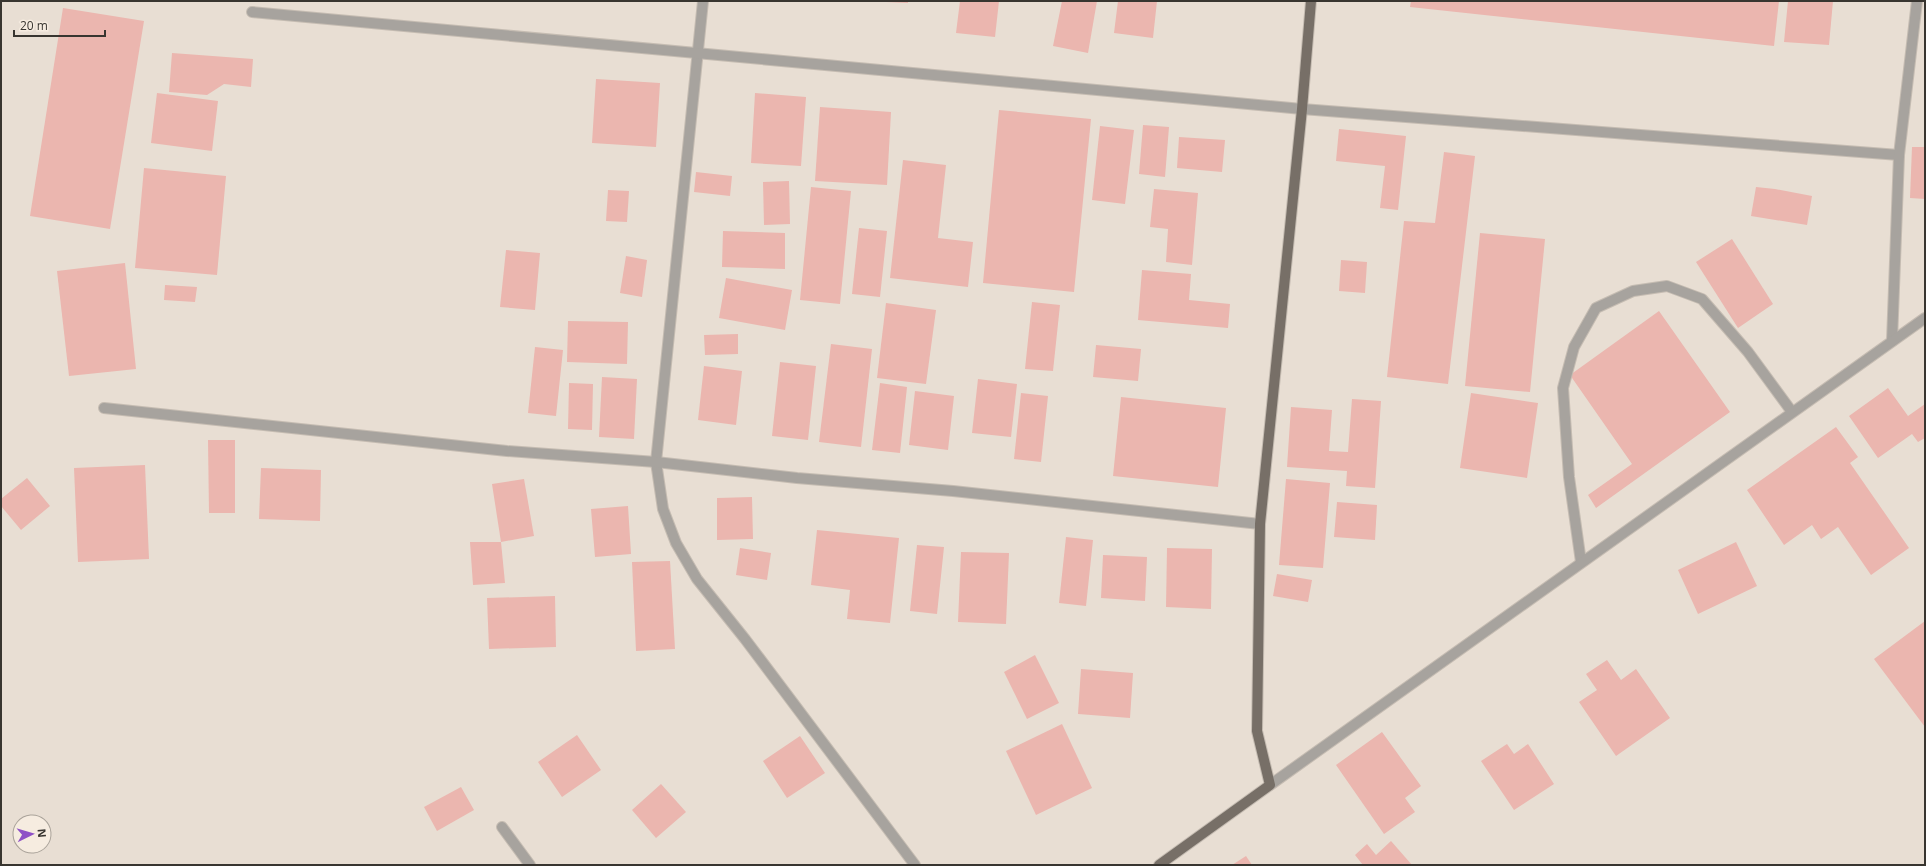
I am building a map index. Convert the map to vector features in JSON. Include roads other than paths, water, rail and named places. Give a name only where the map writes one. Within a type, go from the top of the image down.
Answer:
[{"type":"main road","points":[[1159,865],[1270,785],[1257,731],[1260,524],[1312,1]]},
{"type":"street","points":[[703,1],[656,462],[663,509],[676,543],[697,579],[915,865]]},
{"type":"street","points":[[1892,341],[1899,155],[1917,1]]},
{"type":"street","points":[[252,12],[1302,109],[1899,155]]},
{"type":"street","points":[[1582,562],[1569,477],[1563,388],[1574,347],[1596,308],[1633,291],[1667,286],[1702,299],[1748,352],[1792,412]]},
{"type":"street","points":[[1270,785],[1925,318]]},
{"type":"street","points":[[104,408],[507,451],[656,462],[797,478],[953,492],[1260,524]]},
{"type":"street","points":[[502,827],[530,865]]}]
